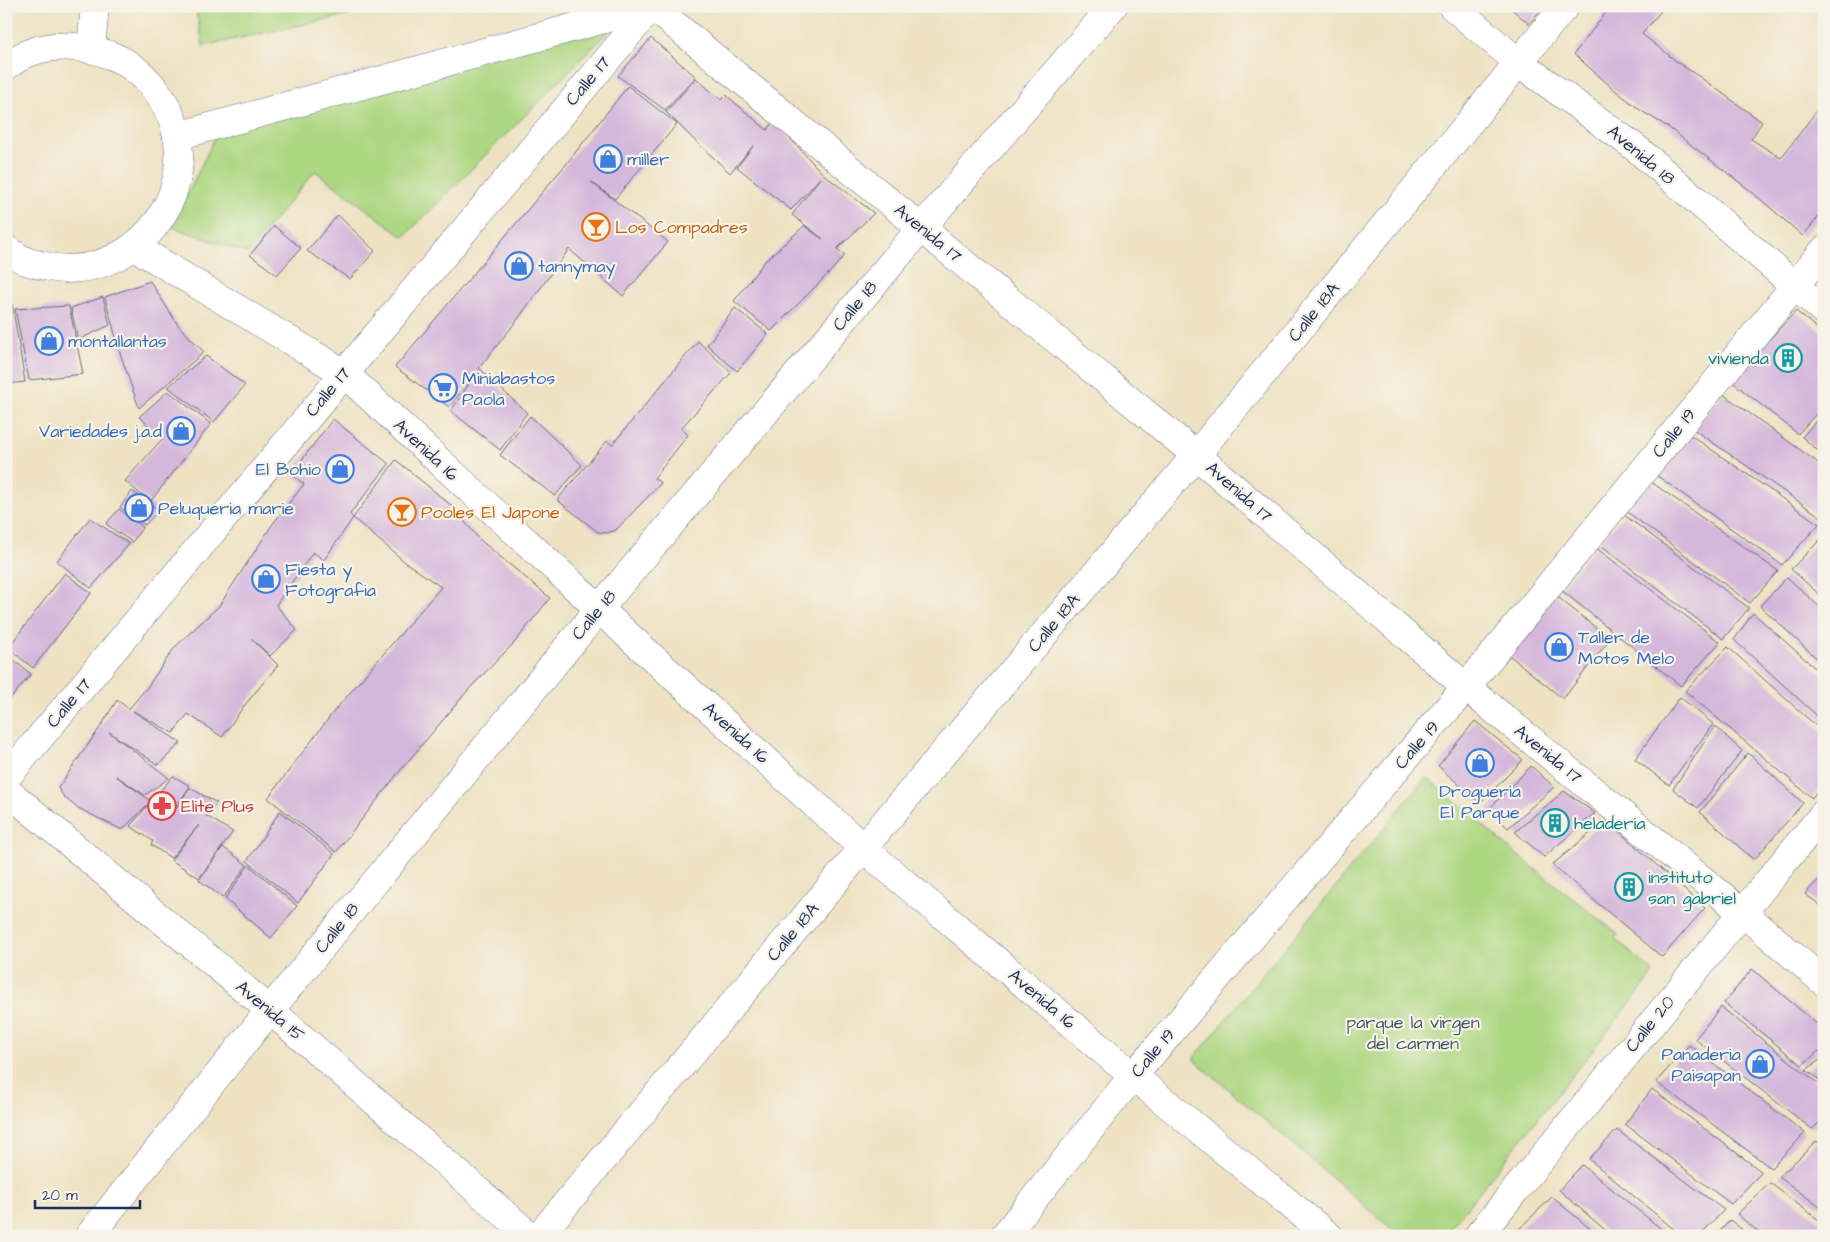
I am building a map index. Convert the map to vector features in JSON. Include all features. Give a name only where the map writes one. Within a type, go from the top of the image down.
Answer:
[{"type":"street","points":[[91,48],[95,6]]},
{"type":"street","points":[[177,136],[652,6]]},
{"type":"street","name":"Avenida 17","points":[[652,6],[1196,455],[1466,687],[1742,912],[1824,982]]},
{"type":"street","name":"Calle 17","points":[[6,778],[652,6]]},
{"type":"street","name":"Calle 18","points":[[89,1236],[270,1010],[599,609],[922,227],[1113,6]]},
{"type":"street","name":"Avenida 18","points":[[1452,6],[1518,62],[1636,148],[1824,312]]},
{"type":"street","name":"Calle 18A","points":[[539,1236],[863,848],[1196,455],[1565,6]]},
{"type":"street","points":[[6,66],[26,54],[58,46],[91,48],[121,59],[147,79],[166,105],[177,136],[179,166],[172,198],[156,224],[134,247],[102,264],[66,269],[29,262],[6,250]]},
{"type":"street","name":"Avenida 16","points":[[134,247],[344,373],[599,609],[863,848],[1133,1076],[1329,1236]]},
{"type":"street","name":"Calle 19","points":[[1004,1236],[1133,1076],[1466,687],[1824,250]]},
{"type":"street","name":"Avenida 15","points":[[6,790],[270,1010],[530,1236]]},
{"type":"street","name":"Calle 20","points":[[1478,1236],[1824,813]]},
{"type":"green space","points":[[195,6],[391,6],[203,46]]},
{"type":"green space","points":[[629,11],[404,237],[315,171],[247,253],[172,227],[221,124]]},
{"type":"green space","name":"parque la virgen del carmen","points":[[1426,777],[1516,854],[1618,934],[1615,939],[1654,973],[1444,1236],[1400,1236],[1193,1059]]},
{"type":"building","points":[[1508,6],[1544,6],[1529,24]]},
{"type":"building","points":[[1611,6],[1665,6],[1642,34],[1680,64],[1762,122],[1751,139],[1781,158],[1824,101],[1824,210],[1803,236],[1752,192],[1668,127],[1643,112],[1616,91],[1574,54]]},
{"type":"building","points":[[651,38],[696,77],[665,110],[618,76]]},
{"type":"building","points":[[696,78],[721,100],[726,95],[767,130],[774,121],[823,174],[874,213],[837,249],[845,255],[771,331],[734,301],[764,262],[804,226],[823,239],[792,215],[820,178],[791,210],[737,167],[754,145],[730,173],[666,112]]},
{"type":"building","points":[[628,86],[677,124],[615,199],[591,182],[668,242],[623,296],[569,249],[515,323],[479,368],[527,413],[500,450],[451,411],[477,372],[449,407],[395,367],[567,163]]},
{"type":"building","points":[[338,215],[375,251],[350,279],[307,251]]},
{"type":"building","points":[[274,226],[301,248],[277,275],[250,255]]},
{"type":"building","points":[[150,281],[178,325],[204,352],[139,408],[120,353],[105,297]]},
{"type":"building","points":[[103,297],[110,325],[78,340],[71,308]]},
{"type":"building","points":[[12,304],[25,382],[6,384],[6,306]]},
{"type":"building","name":"montallantas","points":[[69,306],[83,374],[29,380],[15,309]]},
{"type":"building","points":[[735,308],[768,334],[737,371],[707,345]]},
{"type":"building","name":"vivienda","points":[[1796,311],[1824,334],[1824,405],[1798,434],[1731,381]]},
{"type":"building","points":[[698,341],[731,373],[681,428],[688,435],[654,478],[661,483],[616,530],[607,533],[598,532],[557,500],[607,441],[612,445]]},
{"type":"building","points":[[206,356],[245,385],[214,422],[168,387]]},
{"type":"building","points":[[168,391],[211,424],[150,502],[125,481],[163,438],[139,417]]},
{"type":"building","points":[[1723,394],[1824,467],[1824,519],[1693,429]]},
{"type":"building","points":[[1824,412],[1824,456],[1802,437]]},
{"type":"building","points":[[530,416],[582,465],[555,496],[500,455]]},
{"type":"building","points":[[333,419],[389,464],[350,514],[353,518],[324,560],[313,552],[276,605],[297,630],[270,656],[251,638],[278,665],[244,706],[222,737],[188,714],[173,733],[133,711],[181,743],[158,765],[109,732],[169,778],[145,795],[116,776],[151,801],[122,830],[76,807],[64,797],[58,788],[117,700],[129,709],[148,686],[175,647],[219,606],[272,525],[304,484],[291,474]]},
{"type":"building","points":[[1689,434],[1819,524],[1782,565],[1656,475]]},
{"type":"building","points":[[396,460],[452,506],[479,539],[550,598],[515,642],[469,689],[399,772],[336,852],[268,798],[335,710],[441,587],[405,562],[353,518]]},
{"type":"building","points":[[1651,482],[1778,571],[1750,603],[1626,511]]},
{"type":"building","name":"Peluqueria marie","points":[[132,491],[159,510],[145,525],[120,507]]},
{"type":"building","points":[[119,509],[143,527],[132,542],[106,524]]},
{"type":"building","points":[[1624,515],[1749,608],[1723,639],[1598,543]]},
{"type":"building","points":[[90,518],[129,544],[91,588],[57,561]]},
{"type":"building","points":[[1824,536],[1824,599],[1791,569]]},
{"type":"building","points":[[1595,547],[1720,642],[1681,686],[1560,589]]},
{"type":"building","points":[[65,573],[91,593],[33,668],[8,648]]},
{"type":"building","points":[[1787,577],[1824,611],[1824,665],[1760,606]]},
{"type":"building","name":"Taller de Motos Melo","points":[[1555,595],[1610,639],[1563,699],[1509,655]]},
{"type":"building","points":[[1753,613],[1824,676],[1824,722],[1734,640]]},
{"type":"building","points":[[1728,647],[1824,733],[1824,782],[1812,798],[1685,691]]},
{"type":"building","points":[[6,654],[31,674],[6,704]]},
{"type":"building","points":[[1680,697],[1713,724],[1669,785],[1635,759]]},
{"type":"building","name":"Drogueria El Parque","points":[[1475,721],[1523,760],[1480,803],[1438,766]]},
{"type":"building","points":[[1715,726],[1742,751],[1698,808],[1673,789]]},
{"type":"building","points":[[1748,753],[1803,803],[1754,860],[1700,812]]},
{"type":"building","points":[[1531,766],[1554,787],[1508,828],[1488,810]]},
{"type":"building","points":[[173,776],[190,786],[170,816],[190,788],[217,803],[206,816],[233,832],[199,878],[171,860],[199,825],[171,858],[151,845],[153,841],[130,826]]},
{"type":"building","name":"heladeria","points":[[1564,791],[1595,813],[1544,857],[1515,832]]},
{"type":"building","points":[[280,811],[334,854],[298,903],[247,861]]},
{"type":"building","name":"instituto san gabriel","points":[[1606,820],[1705,908],[1662,957],[1552,865]]},
{"type":"building","points":[[223,847],[247,865],[223,898],[199,880]]},
{"type":"building","points":[[249,865],[297,906],[271,938],[225,899]]},
{"type":"building","points":[[1824,874],[1824,908],[1805,894]]},
{"type":"building","points":[[1752,969],[1824,1030],[1824,1047],[1802,1065],[1724,1003]]},
{"type":"building","name":"Panaderia Paisapan","points":[[1721,1007],[1824,1088],[1824,1119],[1812,1129],[1695,1039]]},
{"type":"building","points":[[1689,1045],[1805,1133],[1771,1168],[1656,1082]]},
{"type":"building","points":[[1824,1057],[1824,1083],[1806,1070]]},
{"type":"building","points":[[1652,1089],[1762,1172],[1731,1204],[1625,1124]]},
{"type":"building","points":[[1617,1130],[1724,1210],[1699,1236],[1682,1236],[1589,1159]]},
{"type":"building","points":[[1817,1141],[1824,1147],[1824,1210],[1779,1177]]},
{"type":"building","points":[[1582,1165],[1670,1236],[1612,1236],[1559,1190]]},
{"type":"building","points":[[1770,1183],[1824,1224],[1824,1236],[1763,1236],[1737,1214]]},
{"type":"building","points":[[1552,1197],[1599,1236],[1525,1236],[1518,1230]]},
{"type":"building","points":[[1730,1220],[1750,1236],[1716,1236]]},
{"type":"place","name":"miller","points":[[608,159]]},
{"type":"place","name":"Los Compadres","points":[[596,227]]},
{"type":"place","name":"tannymay","points":[[519,266]]},
{"type":"place","name":"montallantas","points":[[49,341]]},
{"type":"place","name":"vivienda","points":[[1788,358]]},
{"type":"place","name":"Miniabastos Paola","points":[[443,388]]},
{"type":"place","name":"Variedades j.a.d","points":[[181,431]]},
{"type":"place","name":"El Bohio","points":[[340,469]]},
{"type":"place","name":"Peluqueria marie","points":[[139,508]]},
{"type":"place","name":"Pooles El Japone","points":[[402,512]]},
{"type":"place","name":"Fiesta y Fotografia","points":[[266,579]]},
{"type":"place","name":"Taller de Motos Melo","points":[[1559,647]]},
{"type":"place","name":"Drogueria El Parque","points":[[1480,763]]},
{"type":"place","name":"Elite Plus","points":[[162,806]]},
{"type":"place","name":"heladeria","points":[[1555,823]]},
{"type":"place","name":"instituto san gabriel","points":[[1629,887]]},
{"type":"place","name":"Panaderia Paisapan","points":[[1760,1064]]}]
